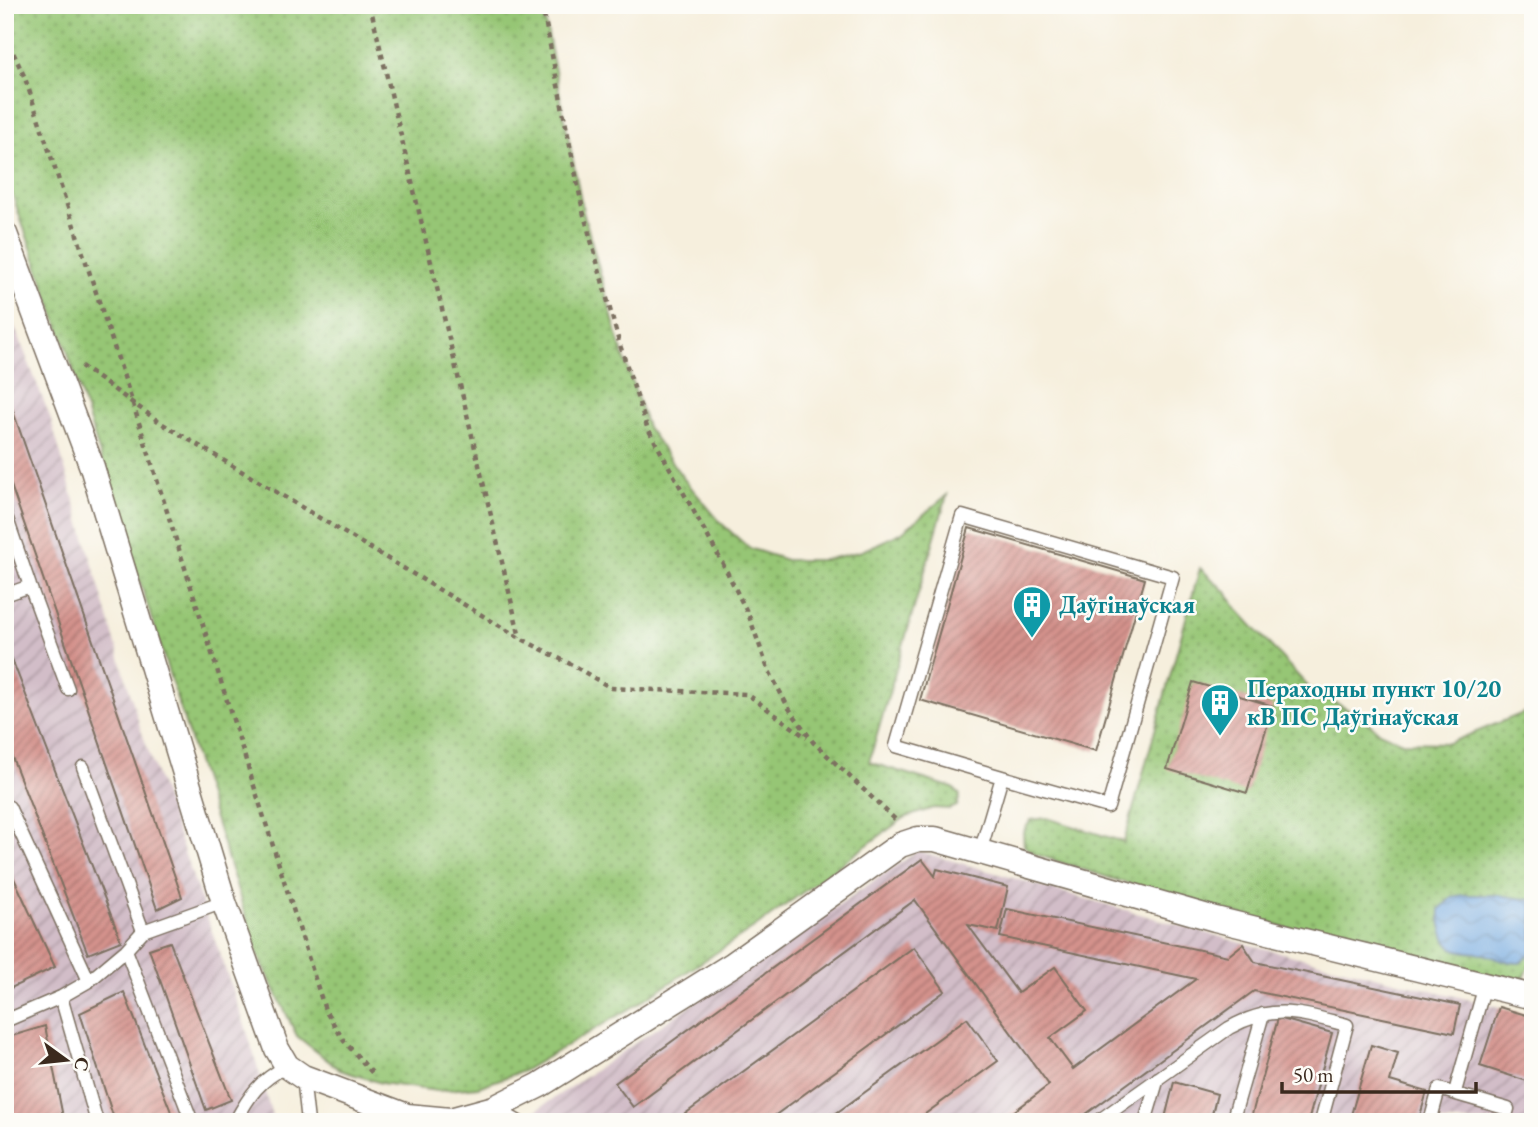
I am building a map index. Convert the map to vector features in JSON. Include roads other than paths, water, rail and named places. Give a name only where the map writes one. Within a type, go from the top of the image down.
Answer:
[{"type":"street","points":[[5,234],[92,467],[224,902],[277,1049],[295,1071],[383,1114],[450,1120],[495,1108],[540,1085],[732,965],[900,845],[918,839],[934,839],[1215,919],[1533,997]]},
{"type":"lane","points":[[5,513],[68,688]]},
{"type":"lane","points":[[961,516],[1174,577],[1108,807],[1002,777],[896,746],[961,516]]},
{"type":"lane","points":[[5,595],[30,586]]},
{"type":"lane","points":[[83,767],[143,931]]},
{"type":"lane","points":[[980,852],[1002,777]]},
{"type":"lane","points":[[9,807],[89,981]]},
{"type":"lane","points":[[5,1021],[61,997],[89,981],[126,950],[143,931],[224,902]]},
{"type":"lane","points":[[126,950],[192,1122]]},
{"type":"lane","points":[[1455,1092],[1485,985]]},
{"type":"lane","points":[[61,997],[97,1122]]},
{"type":"lane","points":[[1097,1122],[1229,1028],[1249,1017],[1296,1012],[1347,1025],[1321,1122]]},
{"type":"lane","points":[[1232,1122],[1263,1014]]},
{"type":"lane","points":[[235,1122],[252,1091],[270,1075],[295,1071],[307,1122]]},
{"type":"lane","points":[[1145,1122],[1158,1078]]},
{"type":"lane","points":[[1430,1122],[1439,1089],[1508,1109],[1504,1122]]},
{"type":"lane","points":[[495,1108],[519,1122]]},
{"type":"water","points":[[1499,895],[1532,900],[1533,948],[1530,954],[1520,963],[1515,963],[1451,947],[1443,932],[1440,909],[1452,897]]},
{"type":"place","name":"Даўгінаўская","points":[[1032,639]]},
{"type":"place","name":"Пераходны пункт 10/20 кВ ПС Даўгінаўская","points":[[1220,737]]}]
